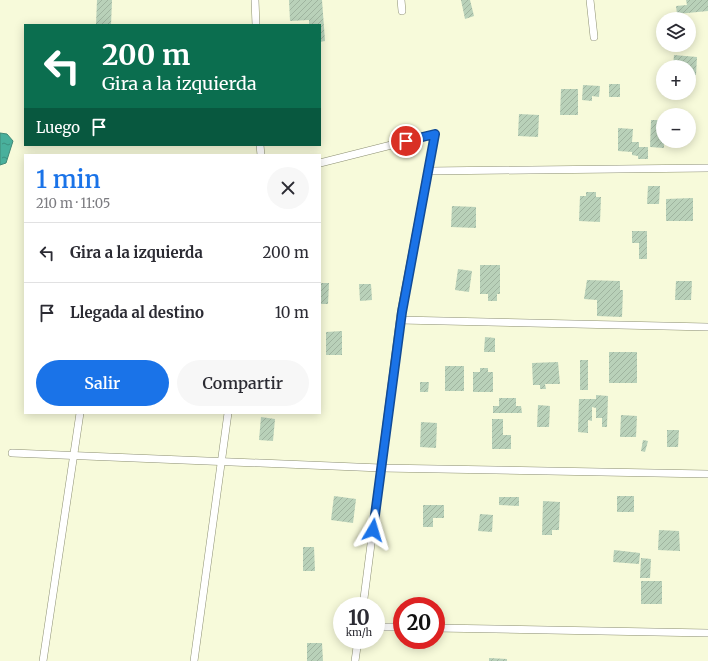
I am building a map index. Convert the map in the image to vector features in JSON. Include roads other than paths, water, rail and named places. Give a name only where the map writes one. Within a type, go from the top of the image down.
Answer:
[{"type":"lane","points":[[255,0],[256,24]]},
{"type":"lane","points":[[401,0],[402,11]]},
{"type":"lane","points":[[590,0],[594,37]]},
{"type":"lane","points":[[321,163],[435,134],[400,320],[364,597]]},
{"type":"lane","points":[[428,172],[708,168]]},
{"type":"lane","points":[[400,320],[708,327]]},
{"type":"lane","points":[[43,661],[80,414]]},
{"type":"lane","points":[[194,661],[228,414]]},
{"type":"lane","points":[[12,453],[381,468],[708,474]]},
{"type":"lane","points":[[445,628],[708,633]]},
{"type":"lane","points":[[356,661],[357,649]]},
{"type":"water","points":[[0,133],[7,134],[13,141],[6,163],[0,165]]}]
